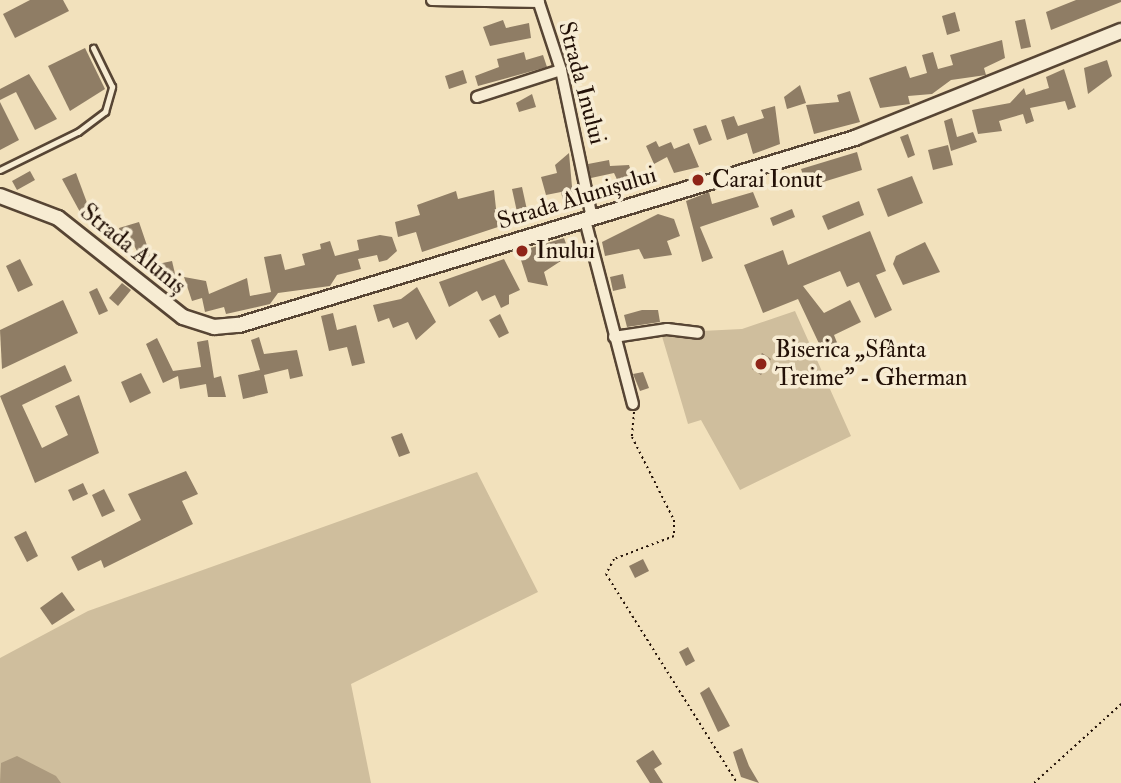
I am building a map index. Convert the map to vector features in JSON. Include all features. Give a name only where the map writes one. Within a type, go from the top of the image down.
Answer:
[{"type":"main road","name":"Strada Alunișului","points":[[239,325],[855,138],[1121,31]]},
{"type":"main road","name":"Strada Aluniș","points":[[0,195],[58,218],[183,317],[214,327],[239,325]]},
{"type":"street","points":[[432,0],[538,1]]},
{"type":"street","name":"Strada Inului","points":[[538,1],[561,71],[588,219],[614,337],[633,404]]},
{"type":"street","points":[[477,97],[561,71]]},
{"type":"street","points":[[614,337],[667,329],[698,333]]},
{"type":"lane","points":[[0,170],[104,112],[112,88],[93,48]]},
{"type":"path","points":[[633,404],[632,438],[675,530],[670,541],[614,559],[606,574],[737,783]]},
{"type":"path","points":[[1034,783],[1121,704]]},
{"type":"shaded area","points":[[795,311],[851,436],[740,490],[701,420],[688,424],[661,333],[742,329]]},
{"type":"shaded area","points":[[477,472],[538,592],[351,684],[371,783],[0,783],[0,658],[88,611]]},
{"type":"shaded area","points":[[17,756],[56,776],[61,783],[0,783],[1,763]]},
{"type":"building","points":[[30,0],[63,0],[69,11],[15,38],[3,14]]},
{"type":"building","points":[[1076,0],[1121,2],[1051,30],[1046,12]]},
{"type":"building","points":[[955,12],[960,31],[947,35],[942,16]]},
{"type":"building","points":[[1025,19],[1031,47],[1021,49],[1015,21]]},
{"type":"building","points":[[503,20],[506,28],[529,23],[531,38],[490,46],[483,27]]},
{"type":"building","points":[[1002,40],[1005,58],[984,68],[986,75],[951,80],[932,94],[908,96],[910,104],[880,108],[869,78],[906,66],[910,78],[927,73],[922,55],[933,52],[938,69],[953,65],[950,55]]},
{"type":"building","points":[[85,48],[105,89],[70,111],[48,66]]},
{"type":"building","points":[[524,52],[526,60],[543,55],[547,67],[478,86],[475,76],[499,67],[497,59]]},
{"type":"building","points":[[1107,60],[1112,76],[1088,94],[1084,68]]},
{"type":"building","points":[[1064,69],[1076,107],[1068,110],[1065,101],[1030,108],[1034,121],[1026,124],[1023,114],[999,121],[1002,131],[978,134],[972,110],[1010,103],[1024,88],[1026,95],[1049,88],[1046,77]]},
{"type":"building","points":[[463,70],[467,83],[449,89],[445,76]]},
{"type":"building","points":[[29,74],[57,119],[35,130],[16,92],[0,100],[0,89]]},
{"type":"building","points":[[800,85],[806,103],[787,109],[784,97]]},
{"type":"building","points":[[850,91],[860,122],[814,134],[806,105],[839,102],[837,95]]},
{"type":"building","points":[[532,94],[536,107],[519,112],[516,103]]},
{"type":"building","points":[[0,102],[19,140],[0,150]]},
{"type":"building","points":[[775,106],[780,144],[753,154],[747,133],[727,140],[721,120],[734,116],[738,126],[764,118],[761,110]]},
{"type":"building","points":[[952,118],[957,137],[973,132],[977,142],[951,151],[944,121]]},
{"type":"building","points":[[706,125],[712,140],[699,145],[693,129]]},
{"type":"building","points":[[908,134],[915,155],[908,158],[900,137]]},
{"type":"building","points":[[656,141],[659,147],[671,142],[674,149],[689,143],[699,167],[674,173],[667,157],[654,164],[646,146]]},
{"type":"building","points":[[948,145],[953,165],[933,170],[928,150]]},
{"type":"building","points":[[857,152],[862,170],[807,187],[801,169]]},
{"type":"building","points":[[569,153],[573,198],[563,200],[561,192],[546,195],[541,177],[557,173],[555,165]]},
{"type":"building","points":[[609,160],[610,166],[629,165],[635,184],[621,188],[614,173],[591,178],[588,164]]},
{"type":"building","points":[[30,171],[35,180],[17,190],[12,181]]},
{"type":"building","points":[[76,173],[93,219],[86,223],[62,179]]},
{"type":"building","points":[[912,176],[923,203],[888,217],[877,189]]},
{"type":"building","points":[[522,187],[527,210],[517,212],[512,189]]},
{"type":"building","points":[[494,190],[498,227],[422,252],[416,232],[398,237],[395,222],[420,215],[417,205],[456,191],[458,199]]},
{"type":"building","points":[[709,192],[712,204],[753,192],[759,207],[700,227],[713,258],[702,262],[686,201]]},
{"type":"building","points":[[859,201],[864,215],[828,230],[822,216]]},
{"type":"building","points":[[792,209],[795,217],[773,226],[770,218]]},
{"type":"building","points":[[658,214],[674,219],[680,236],[667,241],[672,255],[644,259],[639,249],[605,256],[602,242]]},
{"type":"building","points":[[139,222],[154,266],[145,269],[129,234],[121,237],[119,228]]},
{"type":"building","points":[[870,231],[886,271],[876,275],[892,310],[875,318],[859,282],[847,287],[840,271],[803,286],[824,313],[850,300],[861,322],[834,335],[838,345],[823,352],[798,299],[763,313],[744,265],[783,250],[788,265]]},
{"type":"building","points":[[380,235],[392,237],[397,251],[387,260],[379,262],[377,255],[358,259],[361,269],[337,275],[330,286],[278,293],[270,304],[226,314],[224,307],[205,312],[202,298],[192,301],[184,277],[206,281],[209,294],[247,278],[250,296],[271,292],[264,257],[281,254],[285,270],[305,265],[302,254],[321,249],[320,244],[330,241],[335,256],[359,250],[357,240]]},
{"type":"building","points":[[564,238],[570,255],[544,272],[548,286],[528,282],[520,257],[527,249]]},
{"type":"building","points":[[925,242],[940,272],[903,285],[893,264],[896,256]]},
{"type":"building","points":[[20,259],[33,285],[18,292],[6,266]]},
{"type":"building","points":[[504,259],[520,290],[509,295],[509,304],[501,308],[495,295],[482,301],[477,291],[449,307],[439,282]]},
{"type":"building","points":[[172,261],[176,278],[162,282],[158,264]]},
{"type":"building","points":[[623,274],[626,288],[613,291],[610,277]]},
{"type":"building","points":[[122,283],[131,290],[118,306],[109,298]]},
{"type":"building","points":[[417,287],[436,322],[416,340],[408,322],[393,328],[389,318],[378,322],[373,305],[401,299]]},
{"type":"building","points":[[97,288],[108,311],[99,315],[89,292]]},
{"type":"building","points":[[63,300],[78,333],[2,369],[0,330]]},
{"type":"building","points":[[642,310],[658,310],[660,322],[627,327],[624,315]]},
{"type":"building","points":[[333,313],[337,330],[356,325],[365,363],[352,366],[347,347],[329,351],[321,316]]},
{"type":"building","points":[[500,314],[509,333],[499,338],[489,320]]},
{"type":"building","points":[[259,337],[264,354],[297,350],[303,376],[290,379],[288,369],[264,375],[268,393],[243,399],[238,375],[260,370],[251,340]]},
{"type":"building","points":[[157,338],[173,371],[201,367],[197,342],[208,340],[214,378],[221,376],[226,397],[208,397],[206,384],[180,389],[178,376],[163,383],[146,344]]},
{"type":"building","name":"Biserica „Sfânta Treime” - Gherman","points":[[762,353],[771,359],[761,375],[752,369]]},
{"type":"building","points":[[65,365],[72,381],[22,405],[42,448],[68,435],[55,406],[79,395],[99,453],[35,483],[0,396]]},
{"type":"building","points":[[643,372],[649,388],[640,391],[633,374]]},
{"type":"building","points":[[141,373],[151,393],[130,403],[121,382]]},
{"type":"building","points":[[402,433],[410,453],[399,457],[391,437]]},
{"type":"building","points":[[186,471],[198,494],[182,501],[193,524],[104,568],[101,560],[78,571],[71,557],[141,520],[128,494]]},
{"type":"building","points":[[83,483],[88,494],[73,501],[68,490]]},
{"type":"building","points":[[104,489],[115,511],[102,517],[92,495]]},
{"type":"building","points":[[26,531],[38,556],[27,562],[14,537]]},
{"type":"building","points":[[643,559],[649,571],[635,578],[629,566]]},
{"type":"building","points":[[62,592],[75,610],[52,625],[40,608]]},
{"type":"building","points":[[688,647],[695,661],[686,666],[679,652]]},
{"type":"building","points":[[709,687],[730,726],[718,732],[700,693]]},
{"type":"building","points":[[742,748],[759,783],[741,777],[733,752]]},
{"type":"building","points":[[653,750],[662,764],[654,769],[663,783],[650,783],[636,761]]},
{"type":"place","name":"Carai Ionut","points":[[698,180]]},
{"type":"place","name":"Inului","points":[[522,251]]},
{"type":"place","name":"Biserica „Sfânta Treime” - Gherman","points":[[761,364]]}]
